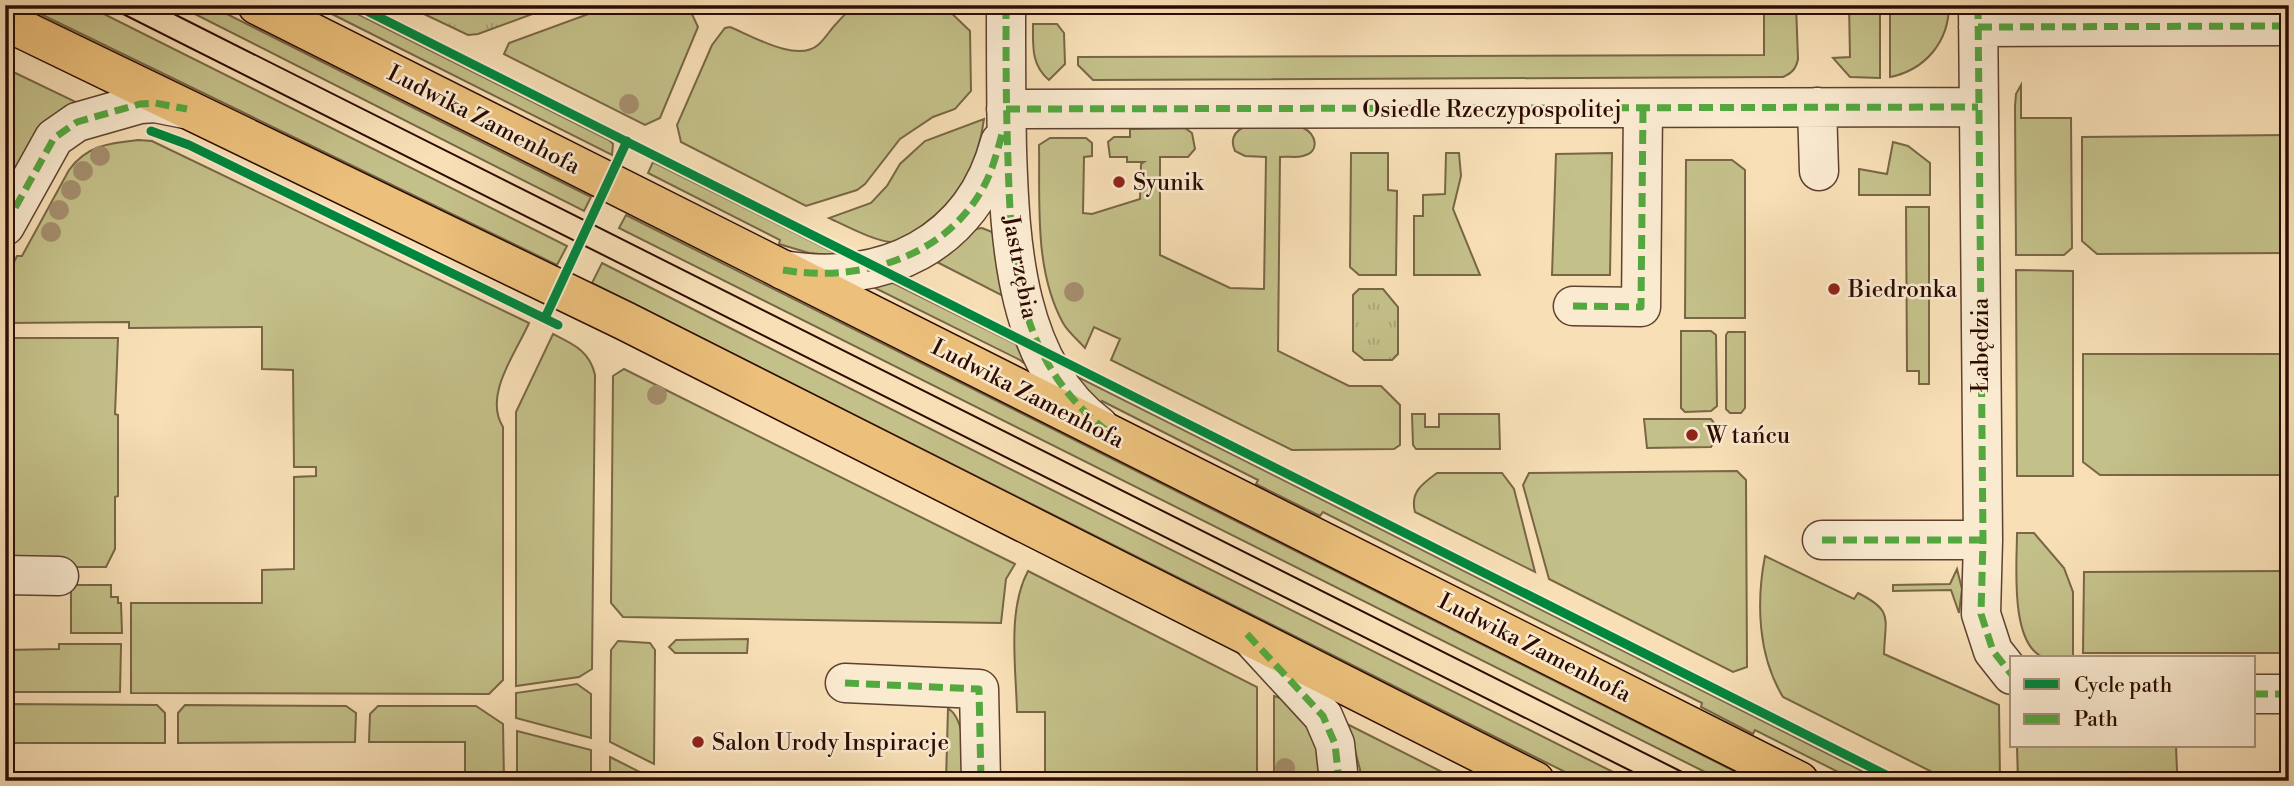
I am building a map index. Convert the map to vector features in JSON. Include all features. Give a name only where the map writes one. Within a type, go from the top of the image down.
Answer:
[{"type":"main road","name":"Ludwika Zamenhofa","points":[[257,5],[1799,781]]},
{"type":"main road","points":[[5,21],[637,327],[1535,781]]},
{"type":"street","name":"Jastrzębia","points":[[1006,5],[1006,109],[1011,239],[1018,281],[1030,324],[1044,357],[1065,391],[1089,418],[1115,437]]},
{"type":"street","points":[[1978,16],[2289,26]]},
{"type":"street","name":"Łabędzia","points":[[1978,16],[1983,540],[1981,614],[1993,651],[2010,672]]},
{"type":"street","points":[[5,226],[54,138],[77,122],[140,104],[155,103],[187,109]]},
{"type":"street","points":[[1817,107],[1819,171]]},
{"type":"street","name":"Osiedle Rzeczypospolitej","points":[[1006,109],[1978,107]]},
{"type":"street","name":"Jastrzębia","points":[[783,270],[835,274],[869,269],[910,254],[943,235],[964,215],[983,189],[995,159],[1006,109]]},
{"type":"street","points":[[1573,306],[1640,307],[1643,109]]},
{"type":"street","points":[[1822,540],[1983,540]]},
{"type":"street","points":[[5,575],[59,576]]},
{"type":"street","points":[[1247,634],[1323,716],[1335,744],[1339,781]]},
{"type":"street","points":[[845,683],[979,689],[981,781]]},
{"type":"street","points":[[2256,694],[2289,694]]},
{"type":"green space","points":[[22,5],[86,5],[567,246],[557,265]]},
{"type":"green space","points":[[177,5],[209,5],[591,197],[584,211]]},
{"type":"green space","points":[[314,5],[340,5],[609,140],[613,144],[612,155]]},
{"type":"green space","points":[[405,5],[557,5],[478,34],[468,35]]},
{"type":"green space","points":[[613,5],[675,5],[691,12],[698,27],[660,118],[645,125],[504,54],[509,43]]},
{"type":"green space","points":[[862,5],[943,5],[970,31],[971,91],[955,109],[933,117],[900,139],[865,184],[857,190],[806,206],[681,142],[677,125],[712,45],[725,28],[730,27],[787,50],[809,50],[821,43],[848,12]]},
{"type":"green space","points":[[1764,5],[1796,5],[1798,59],[1793,70],[1783,77],[1093,80],[1078,65],[1078,57],[1764,55]]},
{"type":"green space","points":[[1849,5],[1880,5],[1880,78],[1850,77],[1833,58],[1850,57]]},
{"type":"green space","points":[[1890,5],[1949,5],[1945,31],[1933,52],[1914,68],[1890,77]]},
{"type":"green space","points":[[1033,24],[1057,24],[1064,33],[1065,64],[1049,80],[1036,61]]},
{"type":"green space","points":[[5,68],[78,103],[5,192]]},
{"type":"green space","points":[[2021,85],[2021,118],[2071,118],[2072,248],[2064,255],[2016,255],[2015,106],[2016,94]]},
{"type":"green space","points":[[984,119],[972,166],[957,192],[909,236],[888,242],[829,218],[871,203],[887,186],[900,164],[925,141]]},
{"type":"green space","points":[[1244,127],[1303,128],[1311,134],[1315,142],[1309,154],[1280,157],[1278,351],[1349,386],[1381,386],[1400,405],[1400,445],[1394,449],[1292,450],[1111,360],[1120,339],[1094,327],[1085,348],[1063,323],[1047,281],[1043,259],[1039,213],[1039,145],[1050,138],[1086,138],[1092,143],[1092,156],[1084,157],[1083,213],[1092,214],[1140,199],[1141,164],[1144,162],[1127,162],[1127,157],[1110,157],[1108,142],[1114,137],[1130,137],[1130,129],[1185,128],[1192,133],[1195,149],[1188,157],[1160,157],[1160,255],[1230,288],[1264,289],[1266,157],[1245,156],[1235,151],[1234,137]]},
{"type":"green space","points":[[2289,135],[2289,253],[2097,254],[2082,241],[2082,137]]},
{"type":"green space","points":[[152,141],[529,323],[504,374],[497,401],[498,415],[503,427],[503,680],[489,694],[131,693],[131,603],[262,603],[262,570],[294,569],[294,477],[316,476],[316,467],[294,467],[293,370],[262,369],[262,327],[129,328],[129,322],[5,323],[5,280],[17,256],[22,256],[69,170],[91,150],[109,144]]},
{"type":"green space","points":[[1893,142],[1908,146],[1930,163],[1930,195],[1859,195],[1859,169],[1887,174]]},
{"type":"green space","points":[[1351,153],[1388,153],[1388,190],[1397,191],[1396,275],[1359,275],[1350,267]]},
{"type":"green space","points":[[1446,153],[1459,153],[1461,176],[1453,209],[1480,275],[1414,275],[1414,216],[1423,216],[1423,195],[1445,194]]},
{"type":"green space","points":[[1612,153],[1610,275],[1552,275],[1556,154]]},
{"type":"green space","points":[[1686,160],[1732,160],[1745,170],[1745,318],[1685,318]]},
{"type":"green space","points":[[653,162],[841,256],[809,253],[779,244],[780,240],[648,173]]},
{"type":"green space","points":[[1906,207],[1929,207],[1929,384],[1919,384],[1919,371],[1907,371]]},
{"type":"green space","points":[[626,215],[1754,781],[1723,781],[619,228]]},
{"type":"green space","points":[[976,229],[992,232],[1007,298],[933,260]]},
{"type":"green space","points":[[602,263],[1631,781],[1583,781],[592,283]]},
{"type":"green space","points":[[2016,270],[2073,271],[2073,476],[2017,476]]},
{"type":"green space","points":[[887,280],[1026,349],[1030,368],[1020,360],[869,285]]},
{"type":"green space","points":[[1359,289],[1383,289],[1398,307],[1398,354],[1392,360],[1364,360],[1353,351],[1353,295]]},
{"type":"green space","points":[[1681,331],[1711,331],[1716,335],[1717,406],[1711,411],[1685,412],[1681,408]]},
{"type":"green space","points":[[1728,332],[1745,332],[1745,408],[1741,413],[1730,413],[1726,409]]},
{"type":"green space","points":[[553,334],[585,354],[595,375],[592,669],[579,677],[516,686],[516,412]]},
{"type":"green space","points":[[5,338],[118,338],[115,414],[118,415],[118,496],[115,497],[115,549],[106,567],[59,567],[5,562]]},
{"type":"green space","points":[[2083,354],[2289,354],[2289,475],[2100,475],[2083,462]]},
{"type":"green space","points":[[624,369],[1015,564],[1006,579],[1001,623],[623,617],[611,603],[613,376]]},
{"type":"green space","points":[[1074,375],[1882,781],[1856,781],[1755,730],[1753,734],[1701,707],[1702,703],[1323,512],[1320,516],[1256,484],[1258,480],[1102,401],[1100,406]]},
{"type":"green space","points":[[1412,414],[1425,414],[1425,427],[1439,427],[1439,414],[1499,414],[1500,449],[1416,449],[1413,445]]},
{"type":"green space","points":[[1644,419],[1711,419],[1716,436],[1711,447],[1647,448]]},
{"type":"green space","points":[[1737,471],[1746,480],[1747,667],[1733,672],[1549,579],[1523,485],[1529,473]]},
{"type":"green space","points":[[1437,473],[1502,473],[1514,489],[1535,572],[1415,512],[1416,494],[1422,485]]},
{"type":"green space","points":[[2017,533],[2034,533],[2064,568],[2073,592],[2073,656],[2042,656],[2033,650],[2025,638],[2020,621],[2016,583]]},
{"type":"green space","points":[[1765,556],[1854,599],[1858,593],[1869,599],[1885,617],[1884,654],[1999,705],[2000,781],[1950,781],[1783,697],[1768,664],[1761,629],[1760,592]]},
{"type":"green space","points":[[1957,569],[1962,589],[1959,613],[1951,590],[1893,591],[1893,585],[1950,584]]},
{"type":"green space","points":[[1028,571],[1257,687],[1257,781],[1045,781],[1045,712],[1017,712],[1015,621],[1021,586]]},
{"type":"green space","points":[[2289,571],[2289,653],[2083,653],[2084,572]]},
{"type":"green space","points":[[71,585],[111,585],[111,597],[118,597],[118,603],[121,603],[122,633],[71,633]]},
{"type":"green space","points":[[748,639],[747,653],[675,653],[669,647],[676,640]]},
{"type":"green space","points":[[618,641],[650,643],[655,650],[654,764],[610,742],[611,650]]},
{"type":"green space","points":[[59,644],[121,644],[120,692],[5,692],[5,650],[59,649]]},
{"type":"green space","points":[[577,684],[591,694],[591,738],[516,718],[516,693]]},
{"type":"green space","points":[[1274,696],[1287,701],[1305,719],[1311,730],[1326,781],[1274,781]]},
{"type":"green space","points":[[5,704],[157,705],[165,713],[165,743],[5,743]]},
{"type":"green space","points":[[185,705],[346,706],[356,713],[355,742],[178,743],[178,713]]},
{"type":"green space","points":[[378,706],[476,706],[503,724],[504,781],[465,781],[465,742],[369,742],[370,714]]},
{"type":"green space","points":[[948,708],[959,722],[961,731],[963,781],[946,781]]},
{"type":"green space","points":[[1345,723],[1460,781],[1363,781]]},
{"type":"green space","points":[[517,731],[591,750],[591,781],[517,781]]},
{"type":"green space","points":[[2017,748],[2176,748],[2177,771],[2174,781],[2018,781]]},
{"type":"green space","points":[[610,757],[654,779],[654,781],[610,781]]},
{"type":"tram line","points":[[105,5],[1651,781]]},
{"type":"tram line","points":[[156,5],[1700,781]]},
{"type":"marked path","points":[[1006,5],[1006,102],[1012,240],[1027,314],[1040,348],[1058,380],[1083,410],[1115,437]]},
{"type":"marked path","points":[[1978,5],[1983,540],[1981,614],[1993,651],[2010,672]]},
{"type":"marked path","points":[[1978,27],[2289,26]]},
{"type":"marked path","points":[[5,226],[54,138],[77,122],[140,104],[155,103],[187,109]]},
{"type":"marked path","points":[[1006,109],[1978,107]]},
{"type":"marked path","points":[[1573,306],[1641,307],[1643,109]]},
{"type":"marked path","points":[[783,270],[812,273],[870,268],[923,248],[947,231],[968,211],[984,186],[1003,130]]},
{"type":"marked path","points":[[1822,540],[1983,540]]},
{"type":"marked path","points":[[1247,634],[1323,716],[1335,744],[1339,781]]},
{"type":"marked path","points":[[845,683],[979,689],[981,781]]},
{"type":"marked path","points":[[2256,694],[2289,694]]},
{"type":"cycle path","points":[[355,5],[1898,781]]},
{"type":"cycle path","points":[[151,131],[189,145],[558,325]]},
{"type":"cycle path","points":[[545,318],[627,141]]},
{"type":"place","name":"Syunik","points":[[1119,182]]},
{"type":"place","name":"Biedronka","points":[[1834,289]]},
{"type":"place","name":"W tańcu","points":[[1692,435]]},
{"type":"place","name":"Salon Urody Inspiracje","points":[[698,742]]}]
